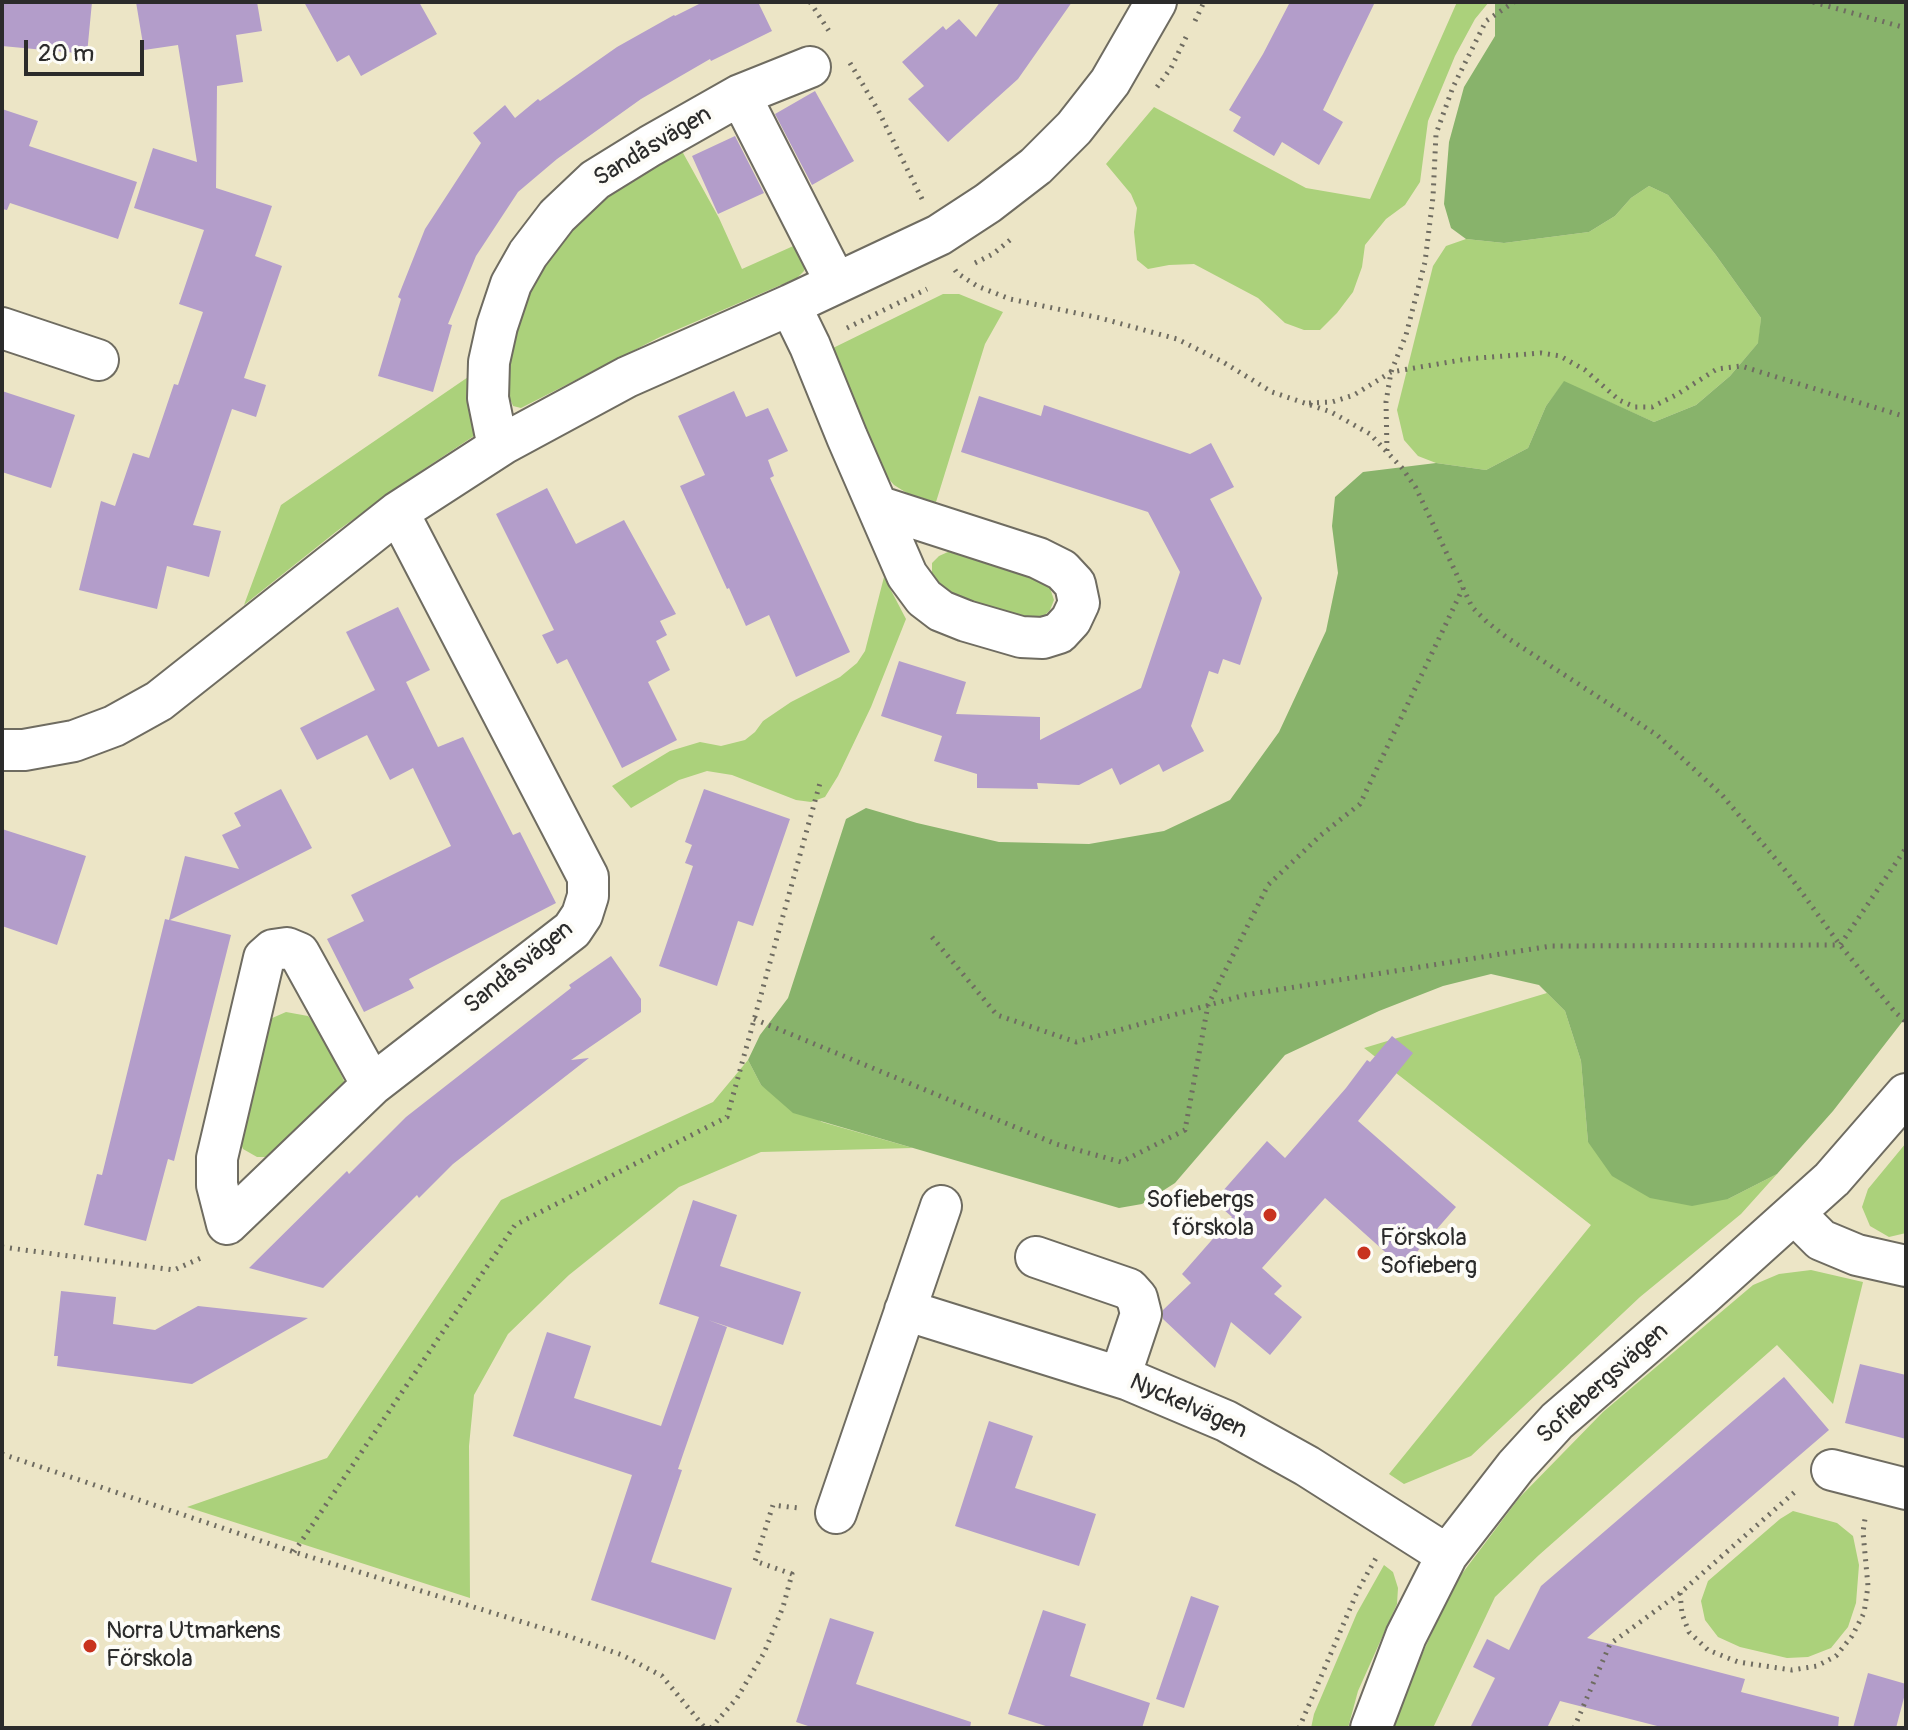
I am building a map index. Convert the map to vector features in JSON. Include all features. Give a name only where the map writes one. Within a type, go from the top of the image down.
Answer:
[{"type":"street","points":[[2,750],[24,750],[74,741],[114,726],[159,701],[398,512],[498,447],[627,377],[939,235],[1036,166],[1074,128],[1110,82],[1156,2]]},
{"type":"street","name":"Sandåsvägen","points":[[498,447],[488,398],[489,362],[497,326],[511,284],[528,254],[557,216],[595,180],[650,146],[740,95],[830,53]]},
{"type":"street","points":[[740,95],[836,283]]},
{"type":"street","points":[[790,305],[810,346],[877,506],[907,575],[924,598],[941,611],[1021,637],[1043,638],[1059,633],[1071,620],[1079,603],[1075,584],[1062,570],[1038,558],[877,506]]},
{"type":"street","points":[[2,328],[98,360]]},
{"type":"street","name":"Sandåsvägen","points":[[227,1224],[372,1085],[572,930],[582,915],[588,896],[588,877],[398,512]]},
{"type":"street","points":[[227,1224],[217,1185],[217,1158],[264,958],[273,950],[287,948],[299,953],[372,1085]]},
{"type":"street","name":"Sofiebergsvägen","points":[[1371,1728],[1406,1636],[1447,1555],[1516,1466],[1557,1421],[1832,1179],[1906,1094]]},
{"type":"street","points":[[836,1513],[941,1206]]},
{"type":"street","points":[[1795,1214],[1821,1240],[1857,1255],[1906,1266]]},
{"type":"street","points":[[1036,1257],[1129,1289],[1137,1298],[1141,1314],[1120,1377]]},
{"type":"street","name":"Nyckelvägen","points":[[905,1310],[1120,1377],[1226,1421],[1307,1466],[1447,1555]]},
{"type":"street","points":[[1850,1475],[1906,1489]]},
{"type":"path","points":[[810,2],[830,53],[878,110],[957,273],[977,286],[1010,299],[1100,318],[1177,339],[1272,392],[1331,412],[1370,434],[1416,488],[1472,607],[1506,637],[1657,735],[1722,795],[1789,875],[1840,945],[1906,1022]]},
{"type":"path","points":[[1152,94],[1171,68],[1204,2]]},
{"type":"path","points":[[1387,452],[1386,402],[1391,372],[1406,335],[1425,262],[1433,197],[1436,134],[1453,87],[1486,21],[1514,2]]},
{"type":"path","points":[[1813,2],[1906,28]]},
{"type":"path","points":[[957,273],[993,254],[1015,236]]},
{"type":"path","points":[[810,346],[931,286]]},
{"type":"path","points":[[1304,403],[1332,402],[1354,395],[1391,372],[1467,359],[1541,353],[1560,356],[1585,370],[1619,400],[1635,407],[1652,407],[1717,369],[1741,366],[1906,417]]},
{"type":"path","points":[[754,1019],[1056,1144],[1121,1162],[1185,1130],[1208,1005],[1268,885],[1321,835],[1360,804],[1463,588]]},
{"type":"path","points":[[294,1552],[515,1225],[727,1117],[820,783]]},
{"type":"path","points":[[1840,945],[1906,848]]},
{"type":"path","points":[[932,937],[997,1015],[1076,1042],[1245,995],[1551,946],[1840,945]]},
{"type":"path","points":[[2,1247],[174,1270],[203,1257],[227,1224]]},
{"type":"path","points":[[2,1454],[294,1552],[622,1655],[662,1676],[708,1728],[737,1698],[764,1653],[783,1607],[792,1574],[755,1561],[773,1505],[836,1513]]},
{"type":"path","points":[[1574,1728],[1610,1644],[1680,1593],[1807,1480],[1850,1475],[1863,1532],[1868,1586],[1864,1613],[1852,1636],[1836,1656],[1817,1666],[1792,1670],[1738,1662],[1708,1650],[1689,1632],[1682,1614],[1680,1593]]},
{"type":"path","points":[[1299,1728],[1358,1590],[1396,1523]]},
{"type":"green space","points":[[1457,2],[1489,2],[1475,19],[1455,56],[1428,121],[1420,182],[1405,205],[1386,219],[1365,245],[1362,267],[1353,292],[1320,330],[1304,330],[1285,323],[1258,298],[1194,264],[1148,269],[1137,260],[1134,232],[1137,208],[1131,194],[1106,164],[1154,107],[1306,188],[1370,199]]},
{"type":"green space","points":[[1495,2],[1906,2],[1906,1017],[1833,1111],[1777,1174],[1728,1199],[1692,1206],[1650,1198],[1612,1176],[1588,1142],[1581,1061],[1565,1011],[1539,985],[1491,974],[1443,986],[1379,1011],[1285,1055],[1175,1183],[1142,1204],[1119,1208],[793,1113],[761,1085],[748,1060],[760,1035],[788,998],[846,819],[866,808],[999,842],[1089,844],[1164,831],[1230,800],[1279,732],[1326,631],[1338,573],[1332,526],[1335,497],[1363,472],[1436,463],[1486,470],[1528,448],[1546,406],[1564,381],[1654,422],[1696,405],[1730,376],[1758,343],[1761,318],[1668,195],[1649,186],[1631,198],[1615,216],[1589,232],[1504,243],[1466,239],[1451,228],[1444,204],[1449,142],[1464,87],[1495,36]]},
{"type":"green space","points":[[677,142],[719,218],[742,269],[800,243],[806,260],[804,271],[797,278],[660,337],[521,408],[513,406],[504,384],[516,299],[591,197]]},
{"type":"green space","points":[[1649,186],[1668,195],[1761,318],[1759,342],[1730,376],[1696,405],[1654,422],[1564,382],[1546,406],[1528,448],[1486,470],[1436,463],[1418,456],[1404,440],[1397,410],[1433,266],[1446,246],[1466,239],[1504,243],[1589,232],[1615,216],[1631,198]]},
{"type":"green space","points":[[943,294],[959,294],[1003,312],[985,344],[936,502],[910,495],[894,485],[880,469],[829,350]]},
{"type":"green space","points":[[474,373],[477,434],[337,531],[244,605],[281,505]]},
{"type":"green space","points":[[950,551],[1040,580],[1050,588],[1054,600],[1050,610],[1043,617],[1025,619],[946,592],[932,577],[932,563]]},
{"type":"green space","points":[[884,577],[906,619],[871,707],[825,797],[811,802],[796,800],[732,775],[707,771],[679,780],[631,808],[612,786],[670,751],[700,742],[721,746],[745,740],[763,721],[791,702],[840,677],[857,663],[865,651]]},
{"type":"green space","points":[[1547,993],[1565,1011],[1581,1061],[1588,1142],[1728,1199],[1777,1174],[1741,1214],[1640,1297],[1471,1456],[1404,1484],[1389,1474],[1591,1225],[1364,1048]]},
{"type":"green space","points":[[286,1012],[308,1016],[319,1029],[345,1083],[341,1093],[268,1157],[257,1157],[243,1149],[237,1134],[263,1030],[270,1019]]},
{"type":"green space","points":[[748,1060],[761,1085],[822,1122],[913,1148],[761,1152],[679,1187],[569,1275],[508,1334],[474,1395],[469,1446],[470,1598],[187,1507],[327,1458],[501,1200],[713,1102]]},
{"type":"green space","points":[[1906,1143],[1906,1233],[1889,1237],[1870,1226],[1862,1207],[1868,1189]]},
{"type":"green space","points":[[1811,1270],[1863,1282],[1833,1404],[1777,1345],[1495,1597],[1433,1728],[1394,1728],[1406,1689],[1455,1583],[1519,1498],[1603,1412],[1753,1285],[1779,1274]]},
{"type":"green space","points":[[1793,1511],[1837,1523],[1853,1536],[1859,1565],[1856,1603],[1848,1627],[1831,1648],[1808,1657],[1787,1658],[1740,1647],[1718,1637],[1705,1620],[1701,1601],[1708,1581]]},
{"type":"green space","points":[[1384,1565],[1393,1572],[1398,1588],[1397,1604],[1358,1691],[1348,1728],[1311,1728],[1314,1714],[1357,1613]]},
{"type":"building","points":[[2,2],[92,2],[87,54],[2,46]]},
{"type":"building","points":[[136,2],[257,2],[262,31],[236,35],[243,82],[217,86],[216,188],[272,206],[255,256],[282,266],[244,378],[266,385],[256,417],[232,409],[193,525],[221,531],[209,577],[167,566],[157,609],[79,590],[101,501],[115,506],[133,453],[149,458],[203,312],[179,304],[204,230],[134,208],[153,148],[197,162],[178,45],[144,50]]},
{"type":"building","points":[[304,2],[419,2],[437,34],[361,76],[349,55],[337,62]]},
{"type":"building","points":[[703,2],[758,2],[772,31],[710,59],[641,99],[557,159],[518,192],[476,256],[448,324],[452,325],[433,392],[378,376],[401,299],[398,297],[425,229],[481,143],[473,133],[505,105],[515,118],[538,99],[540,101],[617,47]]},
{"type":"building","points":[[1000,2],[1072,2],[1018,79],[948,142],[908,99],[924,86],[902,62],[943,26],[946,30],[959,19],[976,37]]},
{"type":"building","points":[[1290,2],[1375,2],[1323,110],[1343,122],[1319,165],[1282,142],[1274,156],[1233,131],[1241,117],[1229,110]]},
{"type":"building","points":[[815,91],[854,161],[812,185],[775,114]]},
{"type":"building","points":[[2,109],[38,121],[29,146],[137,182],[118,239],[10,203],[7,210],[2,209]]},
{"type":"building","points":[[735,136],[764,193],[718,214],[692,156]]},
{"type":"building","points":[[2,391],[75,415],[51,488],[2,472]]},
{"type":"building","points":[[734,391],[746,417],[768,408],[788,451],[768,460],[774,476],[770,478],[850,652],[796,677],[769,615],[746,626],[680,486],[705,475],[678,416]]},
{"type":"building","points":[[979,396],[1041,416],[1044,405],[1190,454],[1211,443],[1234,487],[1210,499],[1262,598],[1240,665],[1223,659],[1218,674],[1209,671],[1191,726],[1204,751],[1163,772],[1159,764],[1120,785],[1112,768],[1079,785],[1037,783],[1038,789],[977,788],[977,774],[934,761],[942,736],[881,716],[899,661],[966,682],[956,714],[1040,717],[1040,740],[1141,688],[1180,572],[1148,512],[961,452]]},
{"type":"building","points":[[547,488],[576,544],[624,520],[676,614],[660,621],[667,635],[656,641],[670,670],[648,682],[677,740],[622,768],[567,659],[557,664],[542,635],[554,630],[496,514]]},
{"type":"building","points":[[398,607],[430,670],[406,682],[438,747],[463,737],[513,835],[520,832],[556,903],[409,979],[414,988],[364,1012],[327,939],[364,921],[351,895],[451,846],[413,768],[390,780],[367,735],[317,760],[300,728],[375,690],[346,632]]},
{"type":"building","points":[[281,789],[312,848],[170,920],[231,935],[174,1161],[168,1159],[146,1241],[84,1225],[97,1174],[102,1175],[165,919],[169,920],[185,856],[239,869],[222,835],[241,826],[234,813]]},
{"type":"building","points":[[704,789],[790,819],[753,926],[738,921],[717,986],[659,966],[693,866],[685,863],[692,845],[685,842]]},
{"type":"building","points":[[2,829],[86,856],[57,945],[2,926]]},
{"type":"building","points":[[611,956],[641,999],[641,1012],[571,1060],[589,1058],[453,1164],[419,1198],[417,1195],[323,1288],[249,1268],[406,1117],[571,988],[569,985]]},
{"type":"building","name":"Sofiebergs förskola","points":[[1392,1036],[1413,1053],[1358,1121],[1456,1207],[1403,1268],[1325,1198],[1262,1268],[1282,1286],[1274,1294],[1302,1317],[1270,1355],[1231,1322],[1215,1368],[1163,1319],[1163,1310],[1191,1283],[1182,1274],[1232,1217],[1214,1201],[1267,1141],[1285,1158],[1367,1060],[1370,1062]]},
{"type":"building","points":[[693,1200],[737,1215],[720,1266],[801,1292],[783,1345],[708,1320],[727,1327],[678,1469],[682,1470],[651,1562],[732,1588],[715,1640],[591,1600],[632,1475],[513,1436],[547,1332],[591,1346],[574,1398],[661,1426],[699,1317],[659,1304]]},
{"type":"building","points":[[61,1291],[116,1297],[113,1324],[155,1330],[198,1306],[308,1318],[192,1384],[57,1366],[58,1356],[54,1356]]},
{"type":"building","points":[[1860,1364],[1906,1375],[1906,1439],[1845,1423]]},
{"type":"building","points":[[1784,1377],[1829,1430],[1587,1638],[1745,1679],[1741,1692],[1839,1717],[1838,1728],[1665,1728],[1560,1701],[1547,1728],[1470,1728],[1495,1678],[1473,1667],[1487,1639],[1509,1650],[1541,1586]]},
{"type":"building","points":[[989,1421],[1033,1436],[1015,1488],[1096,1514],[1079,1566],[955,1526]]},
{"type":"building","points":[[1191,1596],[1219,1606],[1184,1708],[1156,1699]]},
{"type":"building","points":[[1043,1610],[1086,1624],[1070,1676],[1150,1703],[1142,1728],[1052,1728],[1008,1714]]},
{"type":"building","points":[[830,1618],[874,1632],[856,1684],[971,1722],[970,1728],[814,1728],[796,1722]]},
{"type":"building","points":[[1868,1673],[1906,1684],[1896,1728],[1853,1728]]},
{"type":"place","name":"Sofiebergs förskola","points":[[1270,1215]]},
{"type":"place","name":"Förskola Sofieberg","points":[[1364,1253]]},
{"type":"place","name":"Norra Utmarkens Förskola","points":[[90,1646]]}]
